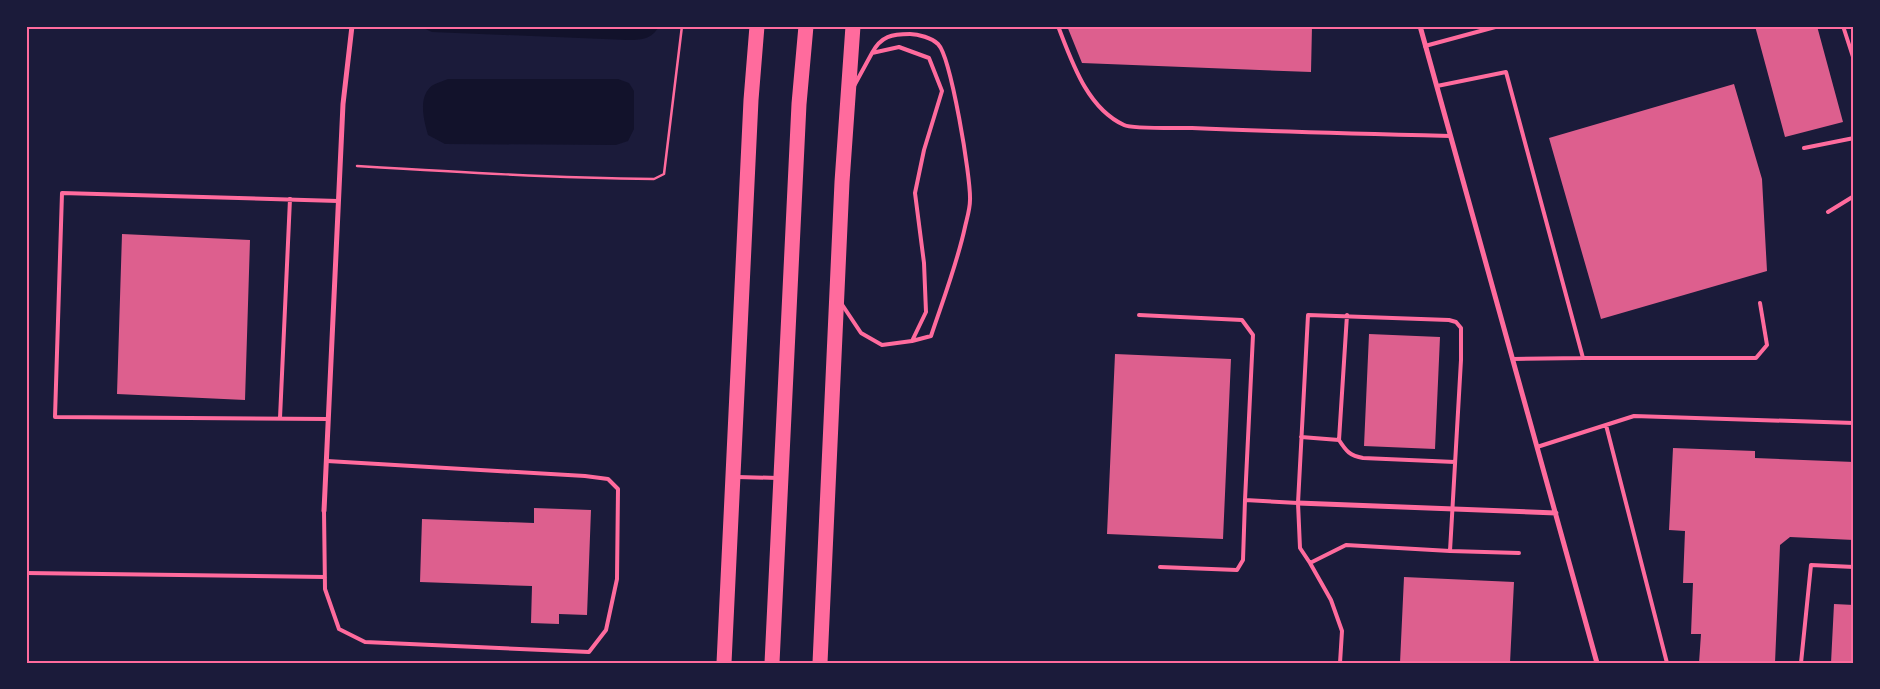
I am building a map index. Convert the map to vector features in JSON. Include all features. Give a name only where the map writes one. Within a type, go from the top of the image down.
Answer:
[{"type":"highway","points":[[724,663],[750,100],[757,26]]},
{"type":"highway","points":[[772,663],[800,104],[806,26]]},
{"type":"highway","points":[[820,663],[837,297],[853,26]]},
{"type":"street","points":[[324,511],[343,104],[352,26]]},
{"type":"street","points":[[1420,26],[1597,663]]},
{"type":"street","points":[[1298,502],[1556,513]]},
{"type":"lane","points":[[1058,26],[1071,60],[1096,105],[1125,126],[1450,136]]},
{"type":"lane","points":[[1425,46],[1499,26]]},
{"type":"lane","points":[[1843,26],[1854,60]]},
{"type":"lane","points":[[837,297],[862,333],[882,345],[931,336],[960,252],[970,201],[967,170],[955,99],[946,60],[938,44],[917,34],[896,34],[878,42],[848,99]]},
{"type":"lane","points":[[872,53],[900,47],[929,58],[942,91],[924,150],[915,193],[924,263],[926,312],[912,341]]},
{"type":"lane","points":[[1437,86],[1506,72],[1583,358]]},
{"type":"lane","points":[[1804,148],[1854,138]]},
{"type":"lane","points":[[328,419],[55,417],[62,193],[338,201]]},
{"type":"lane","points":[[1828,212],[1854,196]]},
{"type":"lane","points":[[280,418],[290,199]]},
{"type":"lane","points":[[1513,359],[1756,358],[1767,345],[1760,303]]},
{"type":"lane","points":[[1139,315],[1242,320],[1253,335],[1243,560],[1237,570],[1160,567]]},
{"type":"lane","points":[[1340,663],[1342,632],[1331,600],[1300,548],[1298,502],[1308,315],[1449,320],[1456,322],[1461,328],[1461,360],[1450,550]]},
{"type":"lane","points":[[1347,315],[1340,440],[1346,451],[1353,456],[1455,462]]},
{"type":"lane","points":[[1537,447],[1634,416],[1854,423]]},
{"type":"lane","points":[[1606,425],[1667,663]]},
{"type":"lane","points":[[1301,437],[1340,440]]},
{"type":"lane","points":[[324,511],[325,589],[339,628],[365,642],[589,652],[606,630],[617,579],[618,489],[608,480],[585,476],[326,461]]},
{"type":"lane","points":[[732,477],[782,479]]},
{"type":"lane","points":[[1245,500],[1298,502]]},
{"type":"lane","points":[[1310,563],[1346,545],[1519,553]]},
{"type":"lane","points":[[1801,663],[1811,565],[1854,567]]},
{"type":"lane","points":[[26,573],[325,576]]},
{"type":"path","points":[[356,166],[516,176],[654,179],[664,174],[682,26]]},
{"type":"shaded area","points":[[419,26],[659,26],[649,37],[627,40],[432,32]]},
{"type":"shaded area","points":[[448,79],[618,79],[629,83],[634,91],[634,129],[628,141],[616,145],[445,144],[428,135],[423,102],[425,95],[433,85]]},
{"type":"building","points":[[1067,26],[1312,26],[1311,72],[1082,63]]},
{"type":"building","points":[[1755,26],[1817,26],[1843,122],[1785,137]]},
{"type":"building","points":[[1734,84],[1762,179],[1767,271],[1601,319],[1549,138]]},
{"type":"building","points":[[122,234],[250,240],[245,400],[117,394]]},
{"type":"building","points":[[1369,334],[1440,337],[1435,449],[1364,446]]},
{"type":"building","points":[[1115,354],[1231,359],[1223,539],[1107,534]]},
{"type":"building","points":[[1673,448],[1755,451],[1755,458],[1854,462],[1854,540],[1790,537],[1780,545],[1775,663],[1699,663],[1701,634],[1691,634],[1693,583],[1683,583],[1685,531],[1669,530]]},
{"type":"building","points":[[534,508],[591,510],[587,615],[559,614],[559,624],[531,623],[532,586],[420,582],[422,519],[534,523]]},
{"type":"building","points":[[1404,577],[1514,582],[1510,663],[1400,663]]},
{"type":"building","points":[[1834,604],[1854,605],[1854,663],[1831,663]]}]
